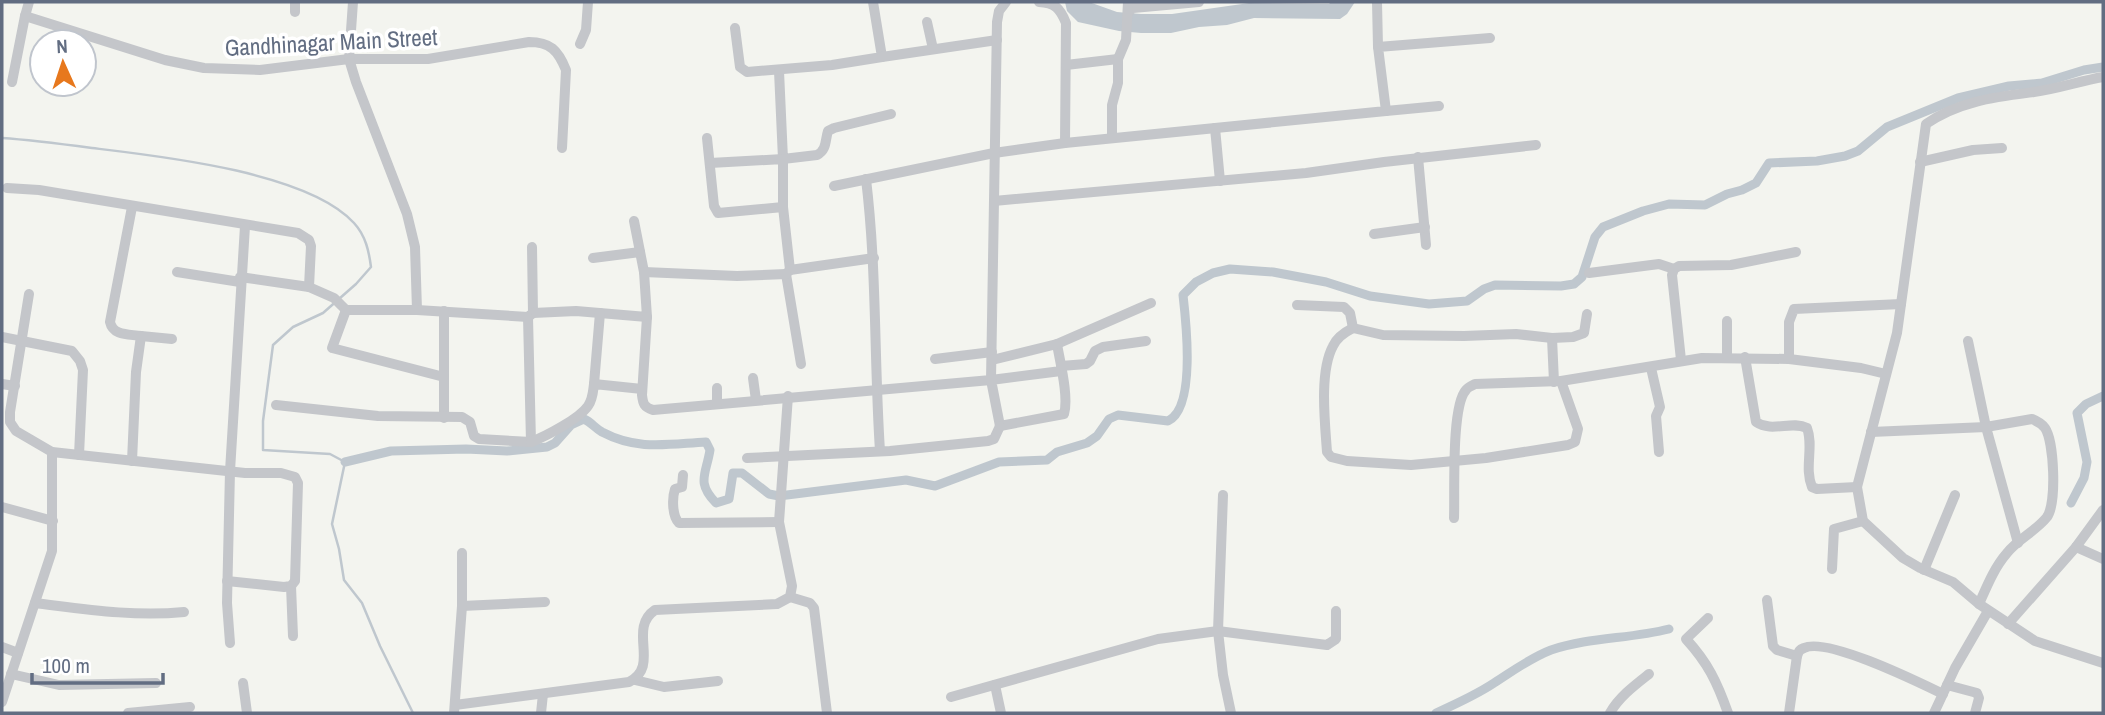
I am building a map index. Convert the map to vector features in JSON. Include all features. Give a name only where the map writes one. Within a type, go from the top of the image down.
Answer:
[{"type":"street","points":[[12,82],[29,2]]},
{"type":"street","points":[[353,2],[349,59],[410,225],[415,247],[417,310]]},
{"type":"street","points":[[580,44],[586,30],[588,2]]},
{"type":"street","points":[[873,2],[881,57]]},
{"type":"street","points":[[747,458],[880,452],[988,441],[996,435],[1000,426],[991,380],[997,40],[999,11],[1005,2],[1018,2]]},
{"type":"street","points":[[1039,2],[1052,2],[1060,10],[1066,23],[1065,143]]},
{"type":"street","points":[[1112,138],[1112,105],[1118,83],[1118,59],[1126,40],[1128,7],[1199,2]]},
{"type":"street","points":[[1377,2],[1378,47],[1385,111]]},
{"type":"street","name":"Gandhinagar Main Street","points":[[25,16],[165,60],[204,68],[260,70],[349,59],[428,59],[529,42],[550,44],[562,59],[566,70],[562,148]]},
{"type":"street","points":[[927,22],[933,48]]},
{"type":"street","points":[[735,27],[738,57],[743,71],[779,71],[997,40]]},
{"type":"street","points":[[1378,47],[1490,38]]},
{"type":"street","points":[[1066,65],[1118,59]]},
{"type":"street","points":[[779,71],[783,207],[788,272],[801,364]]},
{"type":"street","points":[[2103,77],[2035,92],[1995,96],[1937,117],[1926,124],[1897,333],[1857,487],[1863,521],[1903,558],[1953,582],[1983,608],[2035,641],[2103,663]]},
{"type":"street","points":[[834,186],[994,153],[1065,143],[1439,106]]},
{"type":"street","points":[[709,163],[817,155],[822,153],[828,131],[891,114]]},
{"type":"street","points":[[1215,128],[1220,181]]},
{"type":"street","points":[[707,138],[718,213],[783,207]]},
{"type":"street","points":[[993,201],[1306,173],[1536,145]]},
{"type":"street","points":[[1920,162],[1973,150],[2002,148]]},
{"type":"street","points":[[1418,158],[1426,245]]},
{"type":"street","points":[[866,179],[874,258],[876,391],[880,452]]},
{"type":"street","points":[[7,188],[298,233],[309,240],[311,246],[309,286]]},
{"type":"street","points":[[132,207],[111,328],[116,332],[172,339]]},
{"type":"street","points":[[634,221],[644,272],[647,317],[643,403],[646,408],[653,410],[991,380],[1086,364],[1095,351],[1103,347],[1146,341]]},
{"type":"street","points":[[230,642],[227,581],[230,471],[245,226]]},
{"type":"street","points":[[1374,234],[1425,228]]},
{"type":"street","points":[[531,442],[532,247]]},
{"type":"street","points":[[593,258],[640,252]]},
{"type":"street","points":[[1589,273],[1660,264],[1674,269],[1679,266],[1731,265],[1796,252]]},
{"type":"street","points":[[644,272],[737,276],[788,272],[874,258]]},
{"type":"street","points":[[1674,269],[1681,360]]},
{"type":"street","points":[[177,272],[309,286],[334,298],[344,309],[530,315],[540,311],[647,317]]},
{"type":"street","points":[[29,293],[10,422],[16,431],[52,452],[230,471],[281,473],[295,477],[298,483],[295,581],[291,586],[293,636]]},
{"type":"street","points":[[935,359],[992,356],[1058,344],[1151,303]]},
{"type":"street","points":[[1789,359],[1789,322],[1794,309],[1901,304]]},
{"type":"street","points":[[1297,305],[1344,307],[1350,313],[1353,328]]},
{"type":"street","points":[[344,309],[332,348],[338,352],[444,377]]},
{"type":"street","points":[[444,311],[444,418]]},
{"type":"street","points":[[276,405],[378,416],[468,419],[474,436],[479,439],[531,442],[557,430],[583,411],[591,400],[600,313]]},
{"type":"street","points":[[1552,338],[1558,382],[1578,429],[1575,442],[1486,458],[1411,466],[1347,461],[1331,457],[1327,452],[1325,371],[1332,346],[1341,334],[1353,328],[1383,335],[1516,334],[1552,338],[1573,337],[1584,333],[1587,314]]},
{"type":"street","points":[[1727,321],[1727,357]]},
{"type":"street","points":[[132,461],[136,372],[141,336]]},
{"type":"street","points":[[2,337],[72,351],[80,361],[83,370],[79,455]]},
{"type":"street","points":[[1968,341],[1986,427],[2018,543]]},
{"type":"street","points":[[1000,426],[1064,414],[1066,407],[1058,344]]},
{"type":"street","points":[[1454,518],[1456,430],[1462,397],[1466,388],[1475,384],[1558,382],[1651,368],[1681,360],[1727,357],[1789,359],[1861,368],[1886,374]]},
{"type":"street","points":[[1745,357],[1756,422],[1762,426],[1778,428],[1798,425],[1807,428],[1810,435],[1808,459],[1812,486],[1817,489],[1857,487]]},
{"type":"street","points":[[1651,368],[1660,407],[1656,416],[1658,452]]},
{"type":"street","points":[[753,378],[756,400]]},
{"type":"street","points":[[2,384],[15,386]]},
{"type":"street","points":[[594,384],[642,389]]},
{"type":"street","points":[[716,388],[717,404]]},
{"type":"street","points":[[788,396],[779,522],[792,586],[790,597]]},
{"type":"street","points":[[1871,432],[1986,427],[2032,419],[2044,427],[2049,436],[2053,486],[2052,505],[2048,516],[2008,551],[1993,573],[1983,608],[1934,713]]},
{"type":"street","points":[[2,702],[7,679],[52,551],[52,452]]},
{"type":"street","points":[[683,475],[682,487],[675,489],[673,496],[675,517],[679,523],[779,522]]},
{"type":"street","points":[[1223,495],[1218,631],[1231,713]]},
{"type":"street","points":[[1924,570],[1955,495]]},
{"type":"street","points":[[2,507],[53,521]]},
{"type":"street","points":[[2008,624],[2076,547],[2103,510]]},
{"type":"street","points":[[1832,569],[1836,527],[1863,521]]},
{"type":"street","points":[[2076,547],[2103,559]]},
{"type":"street","points":[[461,553],[462,606],[455,709],[635,680],[644,665],[643,627],[646,616],[655,610],[777,604],[790,597],[810,603],[814,608],[827,713]]},
{"type":"street","points":[[227,581],[291,586]]},
{"type":"street","points":[[1768,600],[1773,646],[1777,650],[1797,656]]},
{"type":"street","points":[[462,606],[545,602]]},
{"type":"street","points":[[34,603],[116,613],[184,612]]},
{"type":"street","points":[[951,697],[1028,673],[1102,656],[1158,639],[1218,631],[1327,645],[1336,639],[1336,611]]},
{"type":"street","points":[[1708,618],[1686,639],[1714,675],[1728,713]]},
{"type":"street","points":[[1789,713],[1797,656],[1800,649],[1806,646],[1844,653],[1945,689],[1977,693],[1979,698],[1975,713]]},
{"type":"street","points":[[2,647],[18,653]]},
{"type":"street","points":[[1611,713],[1621,699],[1649,674]]},
{"type":"street","points":[[7,679],[59,685],[156,683]]},
{"type":"street","points":[[635,680],[664,687],[718,681]]},
{"type":"street","points":[[243,683],[247,713]]},
{"type":"street","points":[[995,685],[1001,713]]},
{"type":"street","points":[[541,713],[543,694]]},
{"type":"street","points":[[128,713],[190,707]]},
{"type":"shaded area","points":[[1065,2],[1089,2],[1117,12],[1172,14],[1249,3],[1355,2],[1340,19],[1254,18],[1171,33],[1141,33],[1078,22],[1067,11]]},
{"type":"waterway","points":[[345,462],[391,451],[507,451],[547,447],[555,443],[571,425],[584,419],[602,432],[628,442],[653,445],[706,442],[710,450],[704,484],[716,503],[729,499],[733,473],[742,473],[769,494],[779,496],[906,480],[935,486],[999,462],[1047,460],[1057,452],[1087,443],[1097,436],[1109,419],[1118,415],[1168,421],[1177,413],[1186,382],[1187,343],[1183,295],[1196,282],[1213,273],[1230,269],[1273,272],[1326,282],[1370,296],[1429,304],[1467,301],[1495,285],[1574,284],[1582,277],[1595,237],[1603,227],[1669,204],[1705,205],[1756,183],[1769,163],[1817,161],[1845,156],[1858,151],[1887,127],[1958,98],[2009,86],[2042,83],[2103,67]]},
{"type":"waterway","points":[[2,138],[155,156],[231,169],[303,191],[332,205],[358,228],[366,244],[371,267],[323,313],[293,327],[273,345],[263,421],[263,450],[330,454],[345,462],[332,524],[344,580],[362,603],[413,713]]},
{"type":"waterway","points":[[2071,503],[2084,478],[2087,462],[2077,413],[2086,404],[2103,396]]},
{"type":"waterway","points":[[1436,713],[1551,650],[1669,629]]}]
